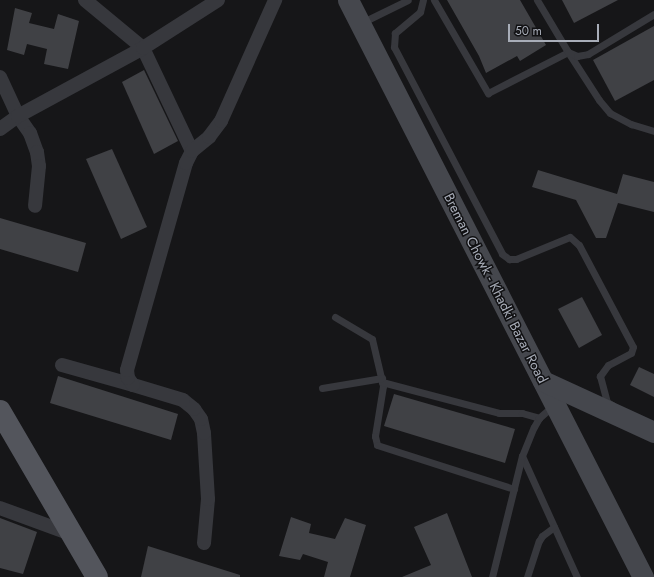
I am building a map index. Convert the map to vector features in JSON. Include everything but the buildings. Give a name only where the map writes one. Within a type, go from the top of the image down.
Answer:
[{"type":"main road","name":"Breman Chowk - Khadki Bazar Road","points":[[348,0],[643,577]]},
{"type":"main road","points":[[543,381],[654,432]]},
{"type":"main road","points":[[0,411],[97,577]]},
{"type":"street","points":[[85,0],[143,48],[192,151]]},
{"type":"street","points":[[0,129],[18,116],[143,48],[218,0]]},
{"type":"street","points":[[133,385],[128,378],[127,370],[186,163],[192,151],[209,137],[221,121],[275,0]]},
{"type":"street","points":[[0,77],[18,116],[30,134],[39,166],[34,206]]},
{"type":"street","points":[[62,364],[183,400],[194,409],[201,419],[205,446],[208,499],[204,543]]},
{"type":"street","points":[[0,508],[72,534]]},
{"type":"lane","points":[[360,24],[408,0]]},
{"type":"lane","points":[[423,0],[420,12],[395,33],[394,48],[496,246],[508,259],[516,260],[564,238],[570,237],[575,240],[633,347],[631,353],[608,365],[600,376],[608,402],[654,424]]},
{"type":"lane","points":[[434,0],[488,93],[568,52]]},
{"type":"lane","points":[[537,0],[599,100],[610,113],[631,124],[654,131]]},
{"type":"lane","points":[[568,52],[576,56],[588,54],[654,14]]},
{"type":"lane","points":[[335,317],[372,339],[382,380],[375,436],[377,445],[514,489]]},
{"type":"lane","points":[[322,388],[382,380],[499,413],[522,413],[539,418]]},
{"type":"lane","points":[[492,577],[522,456],[539,418],[555,405]]},
{"type":"lane","points":[[522,456],[577,577]]},
{"type":"lane","points":[[527,577],[539,541],[542,536],[554,527]]}]
